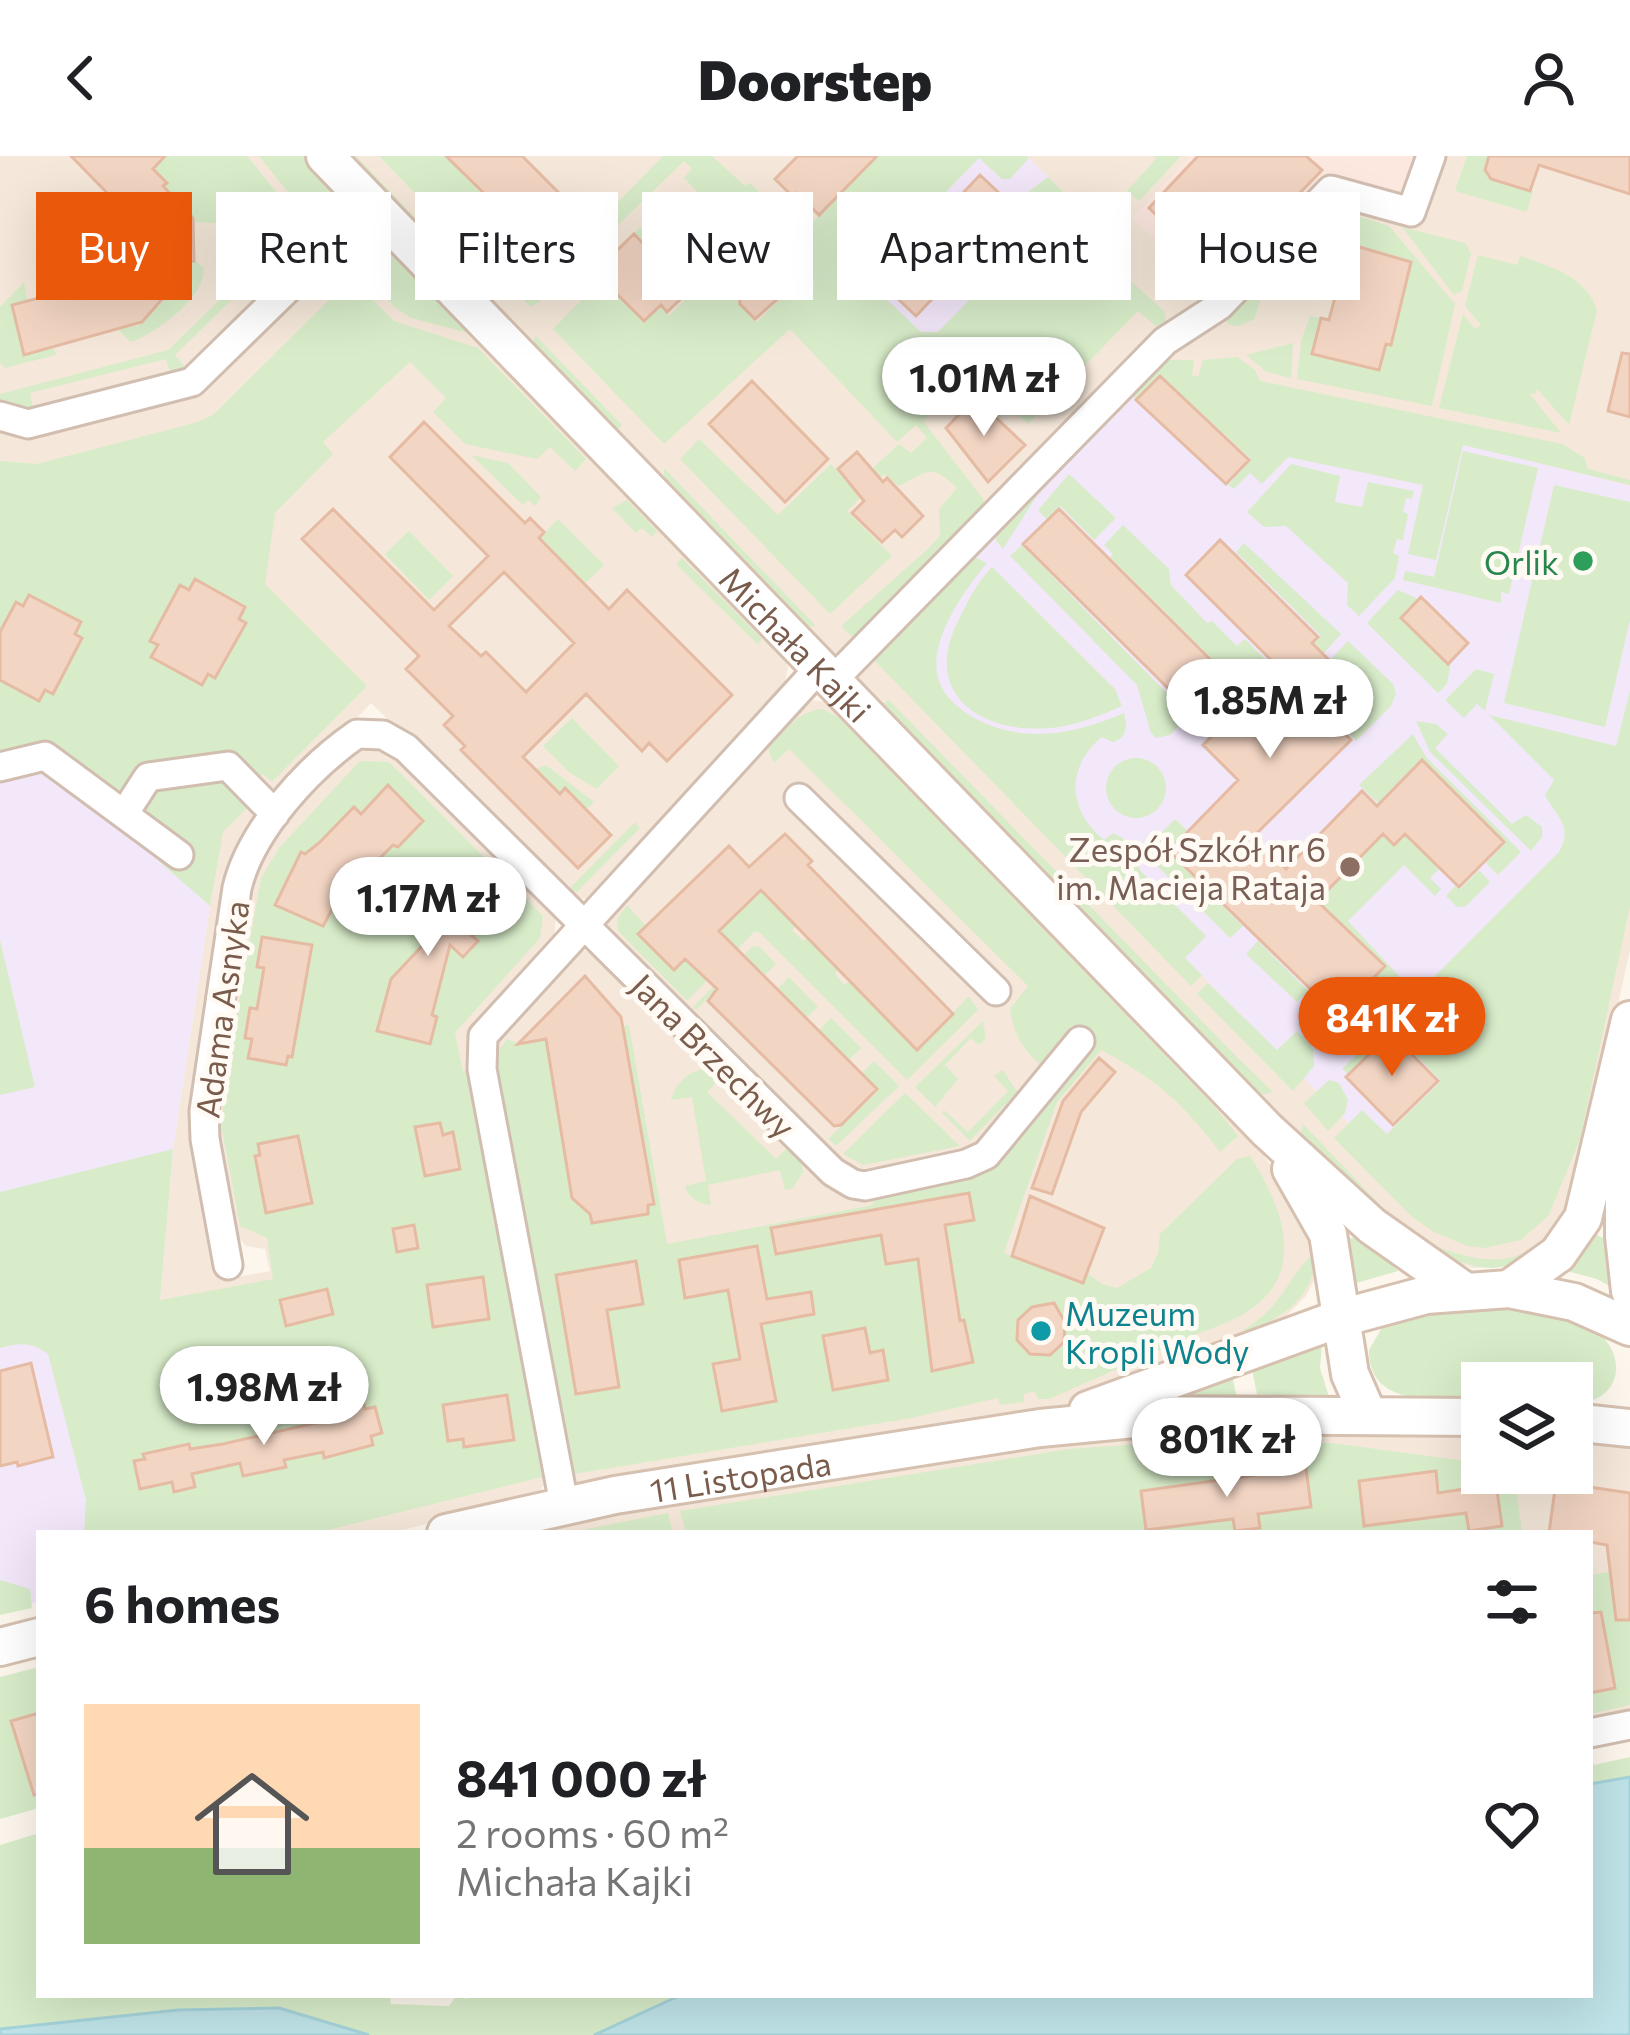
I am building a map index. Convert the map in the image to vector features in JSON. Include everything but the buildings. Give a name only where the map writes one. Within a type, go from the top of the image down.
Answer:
[{"type":"street","name":"Michała Kajki","points":[[325,156],[360,192]]},
{"type":"street","points":[[564,1504],[480,1056],[488,1029],[827,673],[1165,341],[1219,307],[1331,190],[1411,212],[1431,156]]},
{"type":"street","name":"Michała Kajki","points":[[391,224],[1268,1130],[1372,1226],[1463,1291]]},
{"type":"street","points":[[0,416],[28,424],[192,382],[276,300]]},
{"type":"street","name":"Jana Brzechwy","points":[[368,733],[383,735],[406,748],[833,1172],[853,1184],[865,1186],[966,1164],[986,1155],[1080,1041]]},
{"type":"street","name":"Adama Asnyka","points":[[228,1265],[205,1139],[206,1081],[240,874],[250,849],[275,814],[344,744],[357,734],[368,733]]},
{"type":"street","points":[[0,767],[45,756],[179,855]]},
{"type":"street","points":[[124,814],[148,776],[228,766],[275,814]]},
{"type":"street","points":[[800,798],[996,991]]},
{"type":"street","points":[[1509,1288],[1541,1270],[1578,1228],[1629,1024]]},
{"type":"street","points":[[1629,1024],[1623,1157],[1630,1291]]},
{"type":"street","name":"Michała Kajki","points":[[1268,1130],[1322,1219],[1350,1374],[1368,1415]]},
{"type":"street","name":"11 Listopada","points":[[1040,1428],[1408,1298],[1509,1288],[1574,1302],[1630,1327]]},
{"type":"street","name":"11 Listopada","points":[[458,1530],[564,1504],[1040,1428],[1176,1415],[1461,1417]]},
{"type":"street","points":[[1593,1421],[1623,1419]]},
{"type":"street","points":[[0,1647],[36,1637]]},
{"type":"street","points":[[1593,1732],[1630,1725]]},
{"type":"shaded area","points":[[0,156],[306,156],[341,192],[216,192],[216,300],[391,300],[391,244],[415,268],[415,300],[446,300],[784,649],[788,668],[784,687],[589,899],[569,898],[371,703],[258,820],[197,1151],[220,1280],[270,1271],[265,1249],[246,1246],[232,1230],[214,1130],[253,869],[282,823],[349,755],[361,747],[381,747],[393,753],[556,918],[554,938],[471,1033],[468,1044],[545,1484],[536,1496],[403,1530],[118,1530],[160,1300],[173,1149],[210,906],[123,830],[40,771],[0,781]]},
{"type":"shaded area","points":[[346,156],[1630,156],[1630,950],[1570,1220],[1511,1266],[1473,1268],[1424,1250],[1328,1166],[486,300],[618,300],[618,192],[415,192],[415,227],[391,202],[391,192],[381,192]]},
{"type":"shaded area","points":[[911,156],[1027,156],[1064,192],[866,192],[893,164]]},
{"type":"shaded area","points":[[1191,156],[1419,156],[1403,199],[1330,180],[1319,192],[1157,192]]},
{"type":"shaded area","points":[[1155,194],[1155,240],[1132,218]]},
{"type":"shaded area","points":[[837,222],[837,300],[1131,300],[1131,283],[1148,299],[972,369],[936,404],[813,285],[813,247]]},
{"type":"shaded area","name":"Zespół Szkół nr 6 im. Macieja Rataja","points":[[1162,368],[1630,486],[1630,757],[1430,1205],[881,653]]},
{"type":"shaded area","points":[[800,703],[837,703],[1255,1143],[1303,1211],[1319,1266],[1316,1277],[1306,1296],[1283,1319],[1062,1408],[581,1486],[566,1476],[490,1042],[573,951],[581,949],[600,958],[839,1191],[846,1194],[974,1151],[866,1175],[846,1170],[609,935],[607,918]]},
{"type":"shaded area","points":[[40,772],[123,830],[210,906],[173,1149],[160,1300],[118,1530],[36,1530],[36,1603],[0,1611],[0,781]]},
{"type":"shaded area","points":[[1157,1429],[1461,1429],[1461,1494],[1593,1494],[1593,1438],[1630,1442],[1630,1714],[1593,1722],[1593,1530],[522,1530],[704,1496]]},
{"type":"green space","points":[[150,156],[247,156],[276,192],[216,192],[216,223],[192,222],[192,192],[170,192],[165,187],[168,182],[154,169],[158,164]]},
{"type":"green space","points":[[259,156],[304,156],[340,192],[288,192]]},
{"type":"green space","points":[[348,156],[356,156],[391,192],[383,192]]},
{"type":"green space","points":[[379,156],[452,156],[453,164],[480,192],[415,192]]},
{"type":"green space","points":[[663,156],[712,156],[745,186],[750,183],[760,192],[698,192],[684,178],[692,169],[684,161],[652,192],[642,192],[642,202],[618,225],[618,202]]},
{"type":"green space","points":[[878,156],[1029,158],[1010,179],[1002,179],[979,158],[946,192],[842,192]]},
{"type":"green space","points":[[1154,156],[1181,156],[1139,201],[1127,191]]},
{"type":"green space","points":[[1467,156],[1488,156],[1484,170],[1491,179],[1533,191],[1527,212],[1455,191]]},
{"type":"green space","points":[[1048,177],[1064,192],[1028,192]]},
{"type":"green space","points":[[391,192],[415,218],[415,225],[391,200]]},
{"type":"green space","points":[[837,198],[837,300],[887,300],[921,332],[938,332],[969,300],[1131,300],[1131,281],[1164,311],[1167,326],[1162,331],[1138,311],[1028,424],[972,371],[938,405],[931,399],[937,406],[923,421],[987,504],[855,640],[841,626],[930,547],[940,535],[939,509],[957,488],[935,472],[899,486],[884,474],[847,511],[892,556],[830,614],[680,459],[699,439],[778,515],[831,464],[852,487],[899,444],[911,453],[927,438],[916,425],[897,442],[790,329],[664,444],[553,329],[581,300],[618,297],[644,323],[660,307],[669,316],[684,300],[739,300],[757,322],[779,300],[813,300],[813,222]]},
{"type":"green space","points":[[1360,217],[1389,226],[1455,304],[1432,406],[1297,379],[1301,341],[1310,316],[1320,318],[1313,355],[1380,371],[1386,345],[1392,345],[1412,261],[1360,246]]},
{"type":"green space","points":[[1402,227],[1465,243],[1471,253],[1462,291],[1454,295]]},
{"type":"green space","points":[[391,246],[415,271],[415,300],[442,300],[476,335],[411,318],[388,300]]},
{"type":"green space","points":[[1478,255],[1517,265],[1520,256],[1543,264],[1576,281],[1592,299],[1597,310],[1569,425],[1537,389],[1529,393],[1561,433],[1439,408],[1463,314],[1475,329],[1481,325],[1465,306]]},
{"type":"green space","points":[[192,261],[204,268],[192,297]]},
{"type":"green space","points":[[24,282],[27,300],[11,305],[23,355],[53,347],[56,355],[5,368],[0,363],[0,307]]},
{"type":"green space","points":[[190,300],[165,323],[130,342],[118,329],[138,326],[164,301]]},
{"type":"green space","points":[[220,300],[231,300],[175,355],[188,370],[172,379],[166,359],[30,393],[34,413],[0,404],[0,394],[168,350]]},
{"type":"green space","points":[[329,300],[373,300],[394,321],[478,348],[586,459],[575,471],[550,447],[537,459],[465,444],[433,412],[446,398],[410,362],[323,442],[333,454],[275,513],[265,584],[367,686],[272,782],[263,774],[240,798],[248,807],[223,832],[210,906],[123,830],[40,771],[0,781],[0,461],[37,464],[213,415]]},
{"type":"green space","points":[[1241,300],[1261,300],[1254,319],[1238,326],[1225,320]]},
{"type":"green space","points":[[535,335],[622,425],[616,432],[533,346]]},
{"type":"green space","points":[[1293,343],[1291,378],[1267,372],[1246,355]]},
{"type":"green space","points":[[1237,357],[1255,370],[1260,381],[1562,444],[1585,458],[1588,469],[1630,480],[1630,485],[1463,445],[1436,560],[1408,554],[1423,485],[1288,457],[1262,484],[1250,473],[1234,489],[1228,485],[1251,459],[1160,375],[1136,399],[1131,395],[1166,360],[1194,360],[1192,375],[1198,377],[1203,360]]},
{"type":"green space","points":[[1105,418],[1109,421],[1038,494],[1003,549],[996,541],[997,530]]},
{"type":"green space","points":[[1463,451],[1538,468],[1509,594],[1501,592],[1501,603],[1403,580],[1405,571],[1434,577]]},
{"type":"green space","points":[[471,455],[508,463],[541,497],[535,506],[528,500],[523,505]]},
{"type":"green space","points":[[1291,464],[1340,476],[1335,502],[1362,507],[1368,482],[1414,491],[1412,499],[1406,498],[1403,540],[1397,539],[1393,553],[1399,556],[1395,578],[1359,616],[1347,605],[1348,583],[1286,526],[1264,527],[1247,512]]},
{"type":"green space","points":[[664,468],[816,626],[805,627],[664,481]]},
{"type":"green space","points":[[1069,474],[1116,518],[1094,540],[1060,506],[1046,519],[1038,510]]},
{"type":"green space","name":"Orlik","points":[[1554,485],[1630,502],[1630,620],[1605,727],[1504,703]]},
{"type":"green space","points":[[627,500],[657,531],[652,537],[642,528],[636,533],[612,508]]},
{"type":"green space","points":[[558,519],[604,565],[585,583],[540,538]]},
{"type":"green space","points":[[1123,525],[1169,569],[1171,585],[1207,623],[1212,621],[1237,646],[1245,639],[1275,669],[1249,696],[1241,688],[1253,675],[1238,660],[1226,673],[1110,557],[1113,554],[1104,545]]},
{"type":"green space","points":[[409,531],[453,576],[429,600],[385,554]]},
{"type":"green space","points":[[1244,543],[1341,634],[1324,653],[1314,643],[1321,636],[1236,552]]},
{"type":"green space","points":[[1022,545],[1189,716],[1170,735],[1156,738],[1151,733],[1137,685],[1010,556]]},
{"type":"green space","points":[[972,556],[987,563],[942,634],[936,666],[941,686],[966,713],[990,725],[1028,734],[1086,727],[1124,713],[1124,734],[1113,742],[1102,737],[1082,762],[1077,775],[1078,803],[1104,840],[1113,833],[1123,838],[1141,871],[1206,936],[1185,958],[1202,975],[1191,986],[872,658]]},
{"type":"green space","points":[[682,558],[762,639],[758,645],[676,564]]},
{"type":"green space","points":[[992,567],[1115,689],[1122,706],[1069,725],[1025,728],[981,716],[965,705],[947,671],[948,648],[968,601]]},
{"type":"green space","points":[[1398,590],[1418,599],[1400,618],[1447,665],[1451,662],[1447,684],[1438,693],[1367,623]]},
{"type":"green space","points":[[1348,641],[1393,684],[1396,694],[1391,706],[1356,741],[1335,719],[1363,690],[1331,659]]},
{"type":"green space","points":[[1476,669],[1494,674],[1485,711],[1477,704],[1464,718],[1445,700]]},
{"type":"green space","points":[[1630,690],[1630,906],[1580,1139],[1549,1215],[1521,1240],[1485,1248],[1467,1246],[1411,1216],[1334,1138],[1362,1110],[1387,1134],[1441,1081],[1406,1045],[1414,1036],[1400,1023],[1348,1074],[1342,1069],[1563,843],[1562,822],[1545,795],[1554,780],[1489,715],[1616,746]]},
{"type":"green space","points":[[889,700],[1273,1092],[1260,1095],[881,705]]},
{"type":"green space","points":[[823,709],[839,718],[1238,1136],[1220,1152],[1167,1094],[1101,1050],[1057,1102],[1004,1253],[1082,1284],[1087,1273],[1117,1288],[1151,1268],[1160,1234],[1237,1159],[1250,1156],[1278,1213],[1284,1253],[1280,1272],[1271,1291],[1237,1318],[1049,1399],[1038,1399],[1035,1391],[1024,1394],[1024,1402],[1000,1405],[998,1398],[911,1418],[568,1475],[494,1057],[507,1039],[519,1044],[629,1025],[667,1244],[873,1205],[872,1194],[988,1168],[999,1161],[1092,1043],[1071,1026],[1040,1064],[1019,1040],[1010,1009],[1028,986],[789,749],[774,763],[768,749],[780,735],[799,718]]},
{"type":"green space","points":[[572,718],[619,766],[597,789],[569,772],[543,746]]},
{"type":"green space","points":[[1416,721],[1436,724],[1448,734],[1435,748],[1512,824],[1526,815],[1542,827],[1542,837],[1531,851],[1430,752]]},
{"type":"green space","points":[[1413,734],[1426,757],[1521,852],[1498,875],[1486,863],[1506,842],[1421,759],[1378,803],[1359,785]]},
{"type":"green space","points":[[1136,758],[1157,767],[1166,788],[1157,809],[1136,818],[1115,809],[1106,788],[1115,767]]},
{"type":"green space","points":[[360,761],[389,762],[543,916],[540,938],[455,1033],[463,1071],[470,1071],[542,1477],[328,1530],[84,1530],[86,1500],[48,1354],[25,1344],[0,1348],[0,1192],[173,1149],[160,1300],[273,1279],[267,1238],[240,1226],[221,1124],[261,878],[279,848]]},
{"type":"green space","points":[[546,765],[594,802],[587,809],[565,788],[560,793],[536,769]]},
{"type":"green space","points":[[1175,819],[1187,830],[1167,851],[1243,926],[1230,938],[1152,861],[1153,841]]},
{"type":"green space","points":[[635,822],[640,828],[577,892],[568,890]]},
{"type":"green space","points":[[1382,835],[1394,846],[1405,835],[1439,869],[1430,878],[1441,889],[1435,896],[1404,865],[1348,921],[1399,976],[1380,1001],[1366,987],[1386,966],[1316,898]]},
{"type":"green space","points":[[1479,870],[1490,882],[1466,906],[1457,907],[1446,896]]},
{"type":"green space","points":[[757,887],[796,926],[792,930],[803,941],[807,938],[838,970],[835,974],[844,985],[849,982],[917,1050],[969,996],[978,1010],[907,1080],[759,932],[687,1001],[618,931],[617,919],[627,905],[646,926],[638,934],[674,971],[685,960],[689,963],[718,926],[722,929],[742,910],[739,905]]},
{"type":"green space","points":[[0,940],[35,1087],[0,1095]]},
{"type":"green space","points":[[1258,941],[1308,991],[1297,1002],[1246,954]]},
{"type":"green space","points":[[759,946],[776,964],[765,975],[747,958],[696,1010],[693,1007],[752,947]]},
{"type":"green space","points":[[789,977],[818,1007],[807,1017],[778,988]]},
{"type":"green space","points":[[1208,983],[1277,1050],[1297,1031],[1313,1048],[1314,1066],[1293,1091],[1197,994]]},
{"type":"green space","points":[[1315,997],[1335,1017],[1352,1001],[1366,1015],[1349,1031],[1327,1034],[1304,1015]]},
{"type":"green space","points":[[831,1018],[861,1048],[849,1060],[819,1030]]},
{"type":"green space","points":[[983,1021],[986,1038],[979,1045],[971,1038],[945,1065],[958,1079],[935,1107],[915,1087]]},
{"type":"green space","points":[[874,1061],[899,1086],[836,1146],[828,1139],[878,1091],[862,1073]]},
{"type":"green space","points":[[705,1069],[721,1078],[707,1092],[776,1159],[789,1146],[801,1158],[803,1172],[792,1189],[785,1190],[780,1170],[708,1185],[711,1205],[689,1194],[685,1186],[706,1181],[692,1097],[671,1100],[683,1079]]},
{"type":"green space","points":[[1003,1070],[1017,1092],[970,1141],[942,1113],[944,1110],[968,1132],[1008,1091],[994,1076]]},
{"type":"green space","points":[[1329,1080],[1339,1083],[1348,1100],[1345,1113],[1328,1131],[1304,1103]]},
{"type":"green space","points":[[905,1093],[960,1146],[863,1165],[843,1154]]},
{"type":"green space","points":[[1303,1124],[1381,1206],[1375,1211],[1300,1136]]},
{"type":"green space","points":[[1568,1220],[1531,1252],[1503,1267],[1471,1265],[1424,1249],[1427,1243],[1469,1257],[1511,1257],[1538,1244]]},
{"type":"green space","points":[[1593,1233],[1611,1242],[1613,1288],[1563,1270]]},
{"type":"green space","points":[[1363,1236],[1398,1271],[1353,1284],[1346,1239]]},
{"type":"green space","points":[[1317,1250],[1304,1293],[1285,1312],[1245,1333],[1243,1330],[1268,1311]]},
{"type":"green space","points":[[1527,1310],[1580,1322],[1604,1338],[1612,1350],[1616,1363],[1611,1386],[1593,1399],[1593,1362],[1461,1362],[1461,1398],[1394,1392],[1372,1370],[1369,1350],[1383,1326],[1433,1311]]},
{"type":"green space","points":[[1322,1343],[1320,1368],[1329,1397],[1258,1399],[1252,1369]]},
{"type":"green space","points":[[1232,1376],[1237,1398],[1157,1400]]},
{"type":"green space","points":[[1168,1442],[1331,1443],[1461,1460],[1461,1494],[1517,1494],[1522,1530],[685,1530],[680,1511],[1069,1449]]},
{"type":"green space","points":[[668,1513],[672,1530],[581,1530]]},
{"type":"green space","points":[[1630,1569],[1630,1705],[1593,1713],[1593,1575]]},
{"type":"green space","points":[[0,1580],[30,1589],[32,1608],[0,1615]]},
{"type":"green space","points":[[36,1668],[36,1809],[0,1819],[0,1677]]},
{"type":"green space","points":[[1630,1757],[1630,1777],[1593,1783],[1593,1762]]},
{"type":"green space","points":[[36,1834],[36,1998],[390,1998],[391,2004],[449,2006],[455,1998],[694,1998],[696,2035],[292,2035],[291,2011],[279,2008],[205,2009],[0,2029],[0,1845]]},
{"type":"water","points":[[1630,1777],[1630,2035],[594,2035],[674,1998],[1593,1998],[1593,1783]]},
{"type":"water","points":[[279,2008],[369,2035],[0,2035],[0,2029],[178,2010]]},
{"type":"place","name":"Orlik","points":[[1583,561]]},
{"type":"place","name":"Zespół Szkół nr 6 im. Macieja Rataja","points":[[1350,867]]},
{"type":"place","name":"Muzeum Kropli Wody","points":[[1041,1331]]}]
